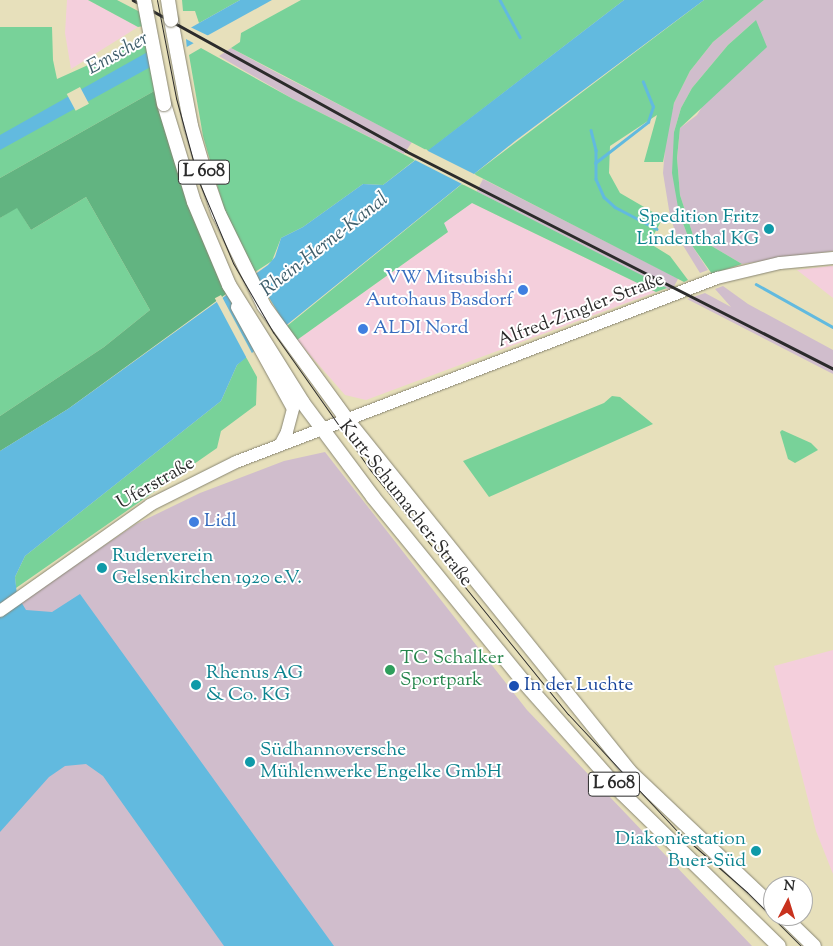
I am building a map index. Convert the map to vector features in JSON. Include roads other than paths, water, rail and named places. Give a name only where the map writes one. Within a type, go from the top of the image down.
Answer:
[{"type":"main road","name":"Kurt-Schumacher-Straße","points":[[144,0],[164,104],[194,202],[229,285],[265,354],[373,497],[523,681],[622,793],[779,946]]},
{"type":"main road","name":"Kurt-Schumacher-Straße","points":[[168,0],[184,94],[206,177],[219,214],[246,273],[286,336],[348,421],[629,771],[763,898]]},
{"type":"main road","name":"L 608","points":[[171,20],[174,0]]},
{"type":"main road","points":[[793,926],[814,946]]},
{"type":"street","name":"Alfred-Zingler-Straße","points":[[348,421],[717,278],[780,263],[833,258]]},
{"type":"street","points":[[265,354],[293,410],[287,432],[280,445]]},
{"type":"street","name":"Uferstraße","points":[[0,611],[150,505],[193,482],[280,445],[322,428],[348,421]]},
{"type":"water","points":[[240,0],[272,0],[0,150],[0,135]]},
{"type":"water","name":"Rhein-Herne-Kanal","points":[[624,0],[704,0],[515,141],[237,365],[221,401],[25,556],[15,577],[17,595],[26,610],[52,612],[80,594],[334,946],[224,946],[103,776],[86,764],[65,766],[49,777],[0,832],[0,451],[68,409],[268,265],[275,257],[281,238],[303,227],[363,184],[383,185]]},
{"type":"waterway","points":[[500,0],[520,37]]},
{"type":"waterway","points":[[595,163],[648,122],[653,107],[643,82]]},
{"type":"waterway","points":[[591,130],[596,150],[596,179],[604,197],[615,207],[657,229]]},
{"type":"waterway","points":[[756,284],[833,327]]},
{"type":"tram line","points":[[157,0],[176,98],[199,182],[233,263],[273,332],[371,471],[568,714],[677,831],[747,892],[801,946]]},
{"type":"railway","points":[[133,0],[406,151],[833,369]]},
{"type":"place","name":"Spedition Fritz Lindenthal KG","points":[[769,229]]},
{"type":"place","name":"VW Mitsubishi Autohaus Basdorf","points":[[523,290]]},
{"type":"place","name":"ALDI Nord","points":[[363,329]]},
{"type":"place","name":"Lidl","points":[[194,522]]},
{"type":"place","name":"Ruderverein Gelsenkirchen 1920 e.V.","points":[[102,568]]},
{"type":"place","name":"TC Schalker Sportpark","points":[[390,670]]},
{"type":"place","name":"Rhenus AG & Co. KG","points":[[196,685]]},
{"type":"place","name":"In der Luchte","points":[[514,686]]},
{"type":"place","name":"Südhannoversche Mühlenwerke Engelke GmbH","points":[[250,762]]},
{"type":"place","name":"Diakoniestation Buer-Süd","points":[[756,851]]},
{"type":"water label","name":"Emscher","points":[[118,54]]}]
